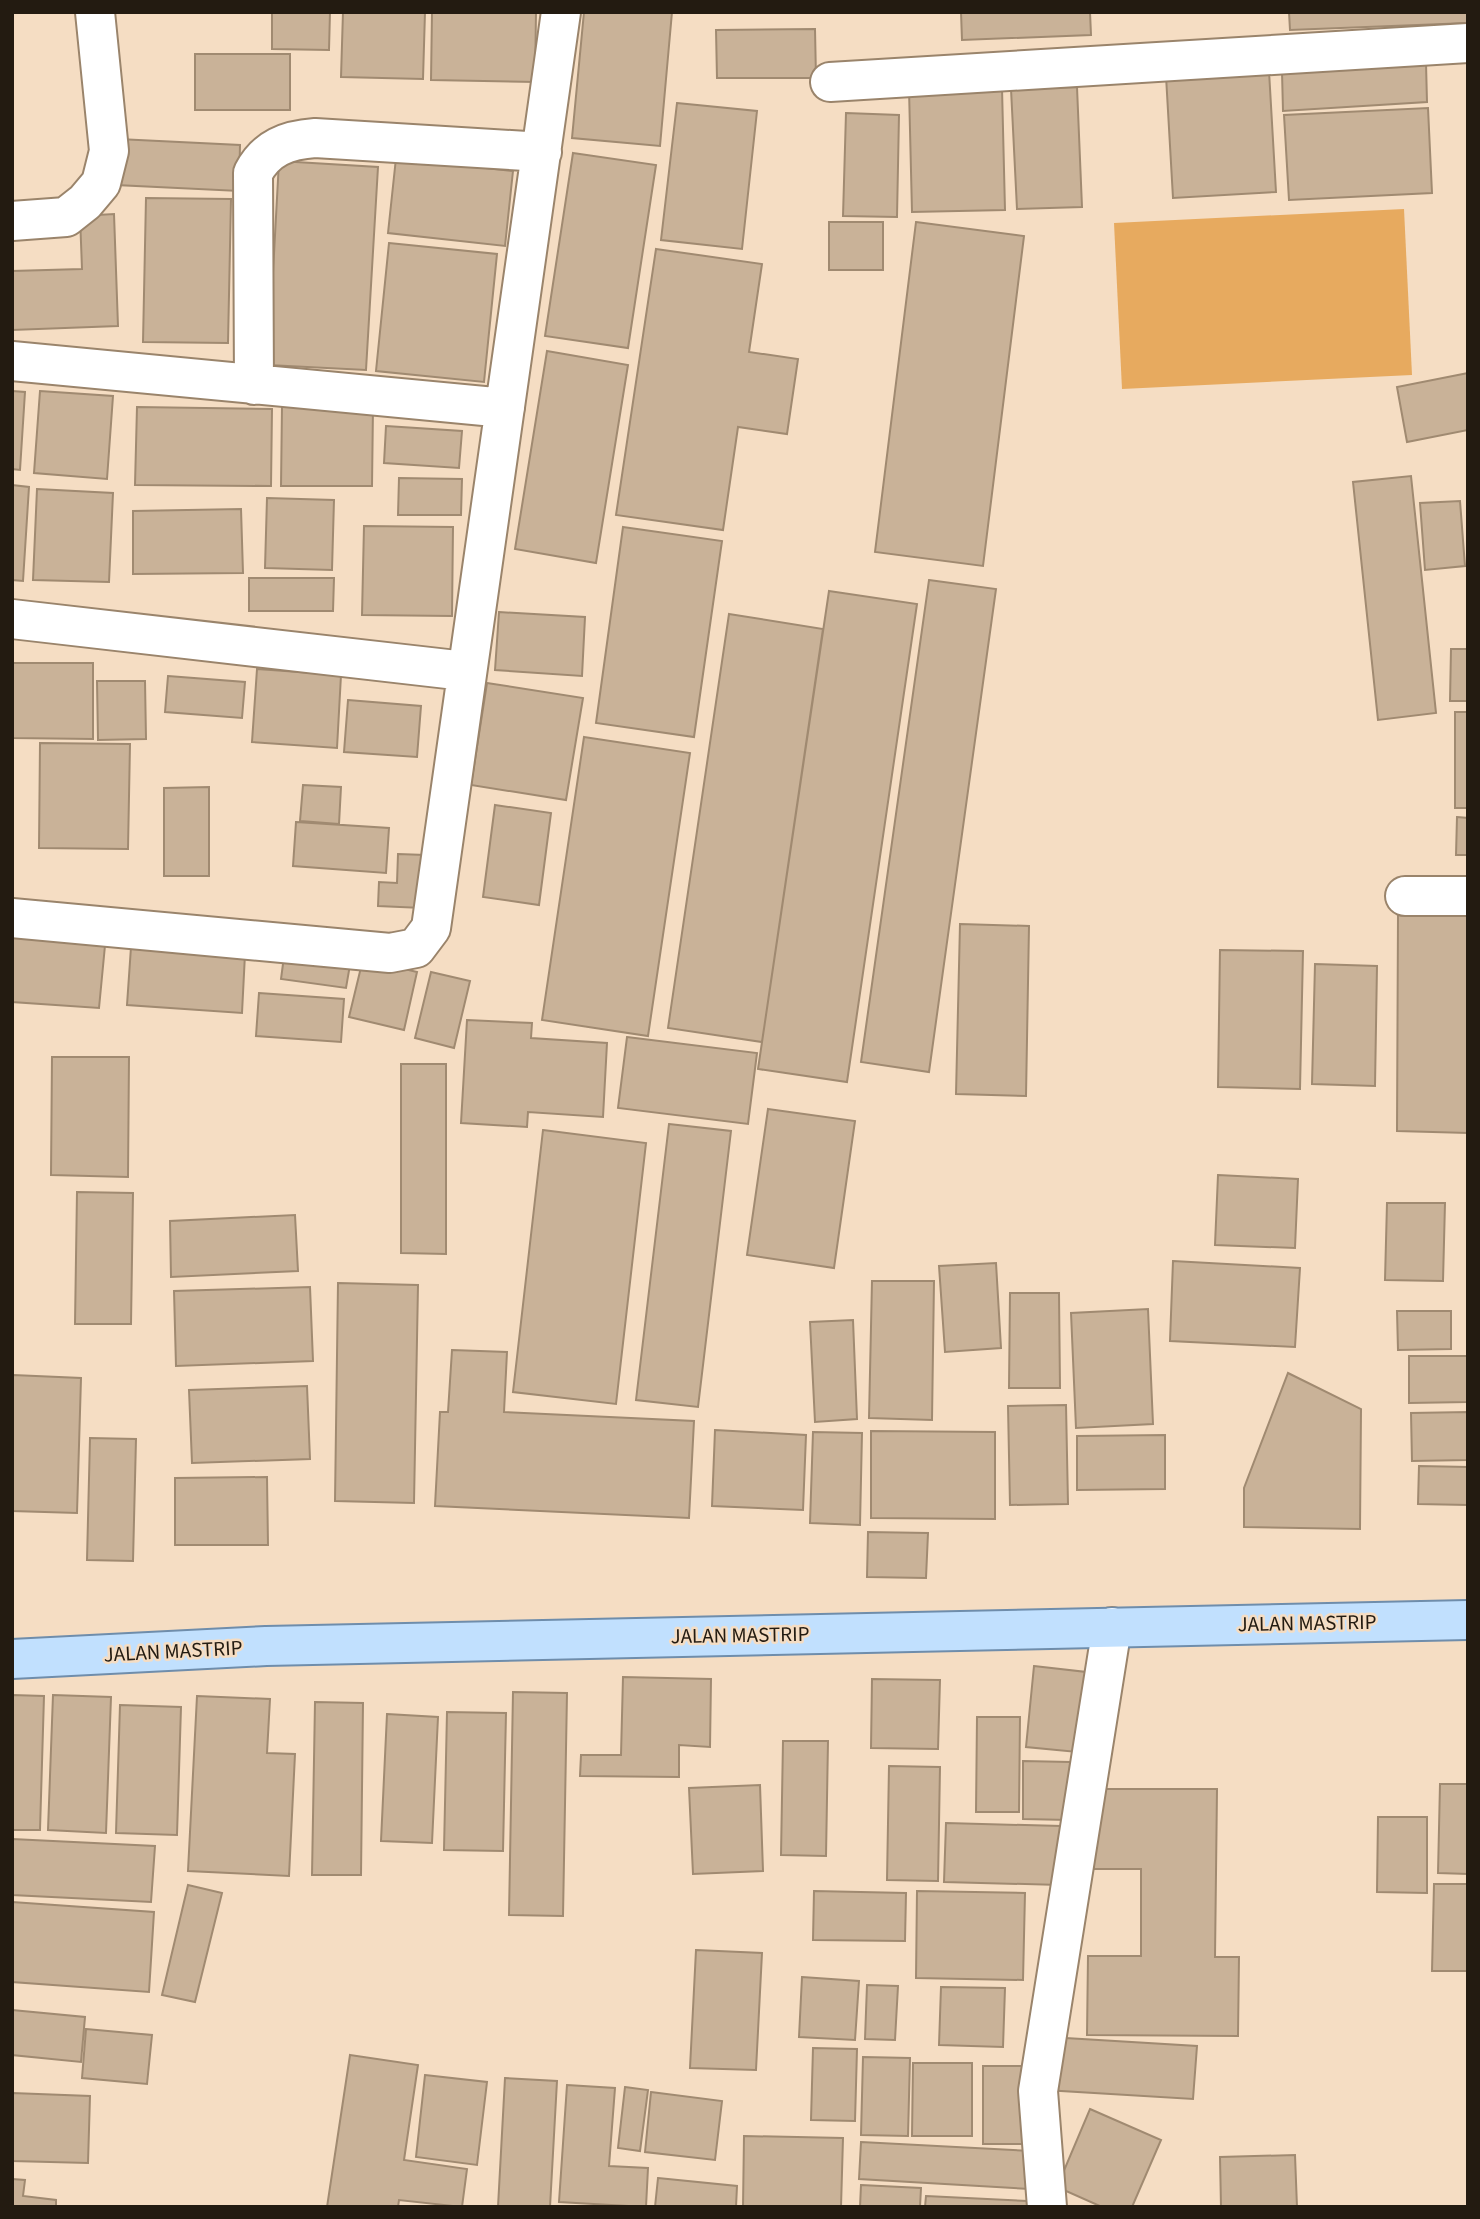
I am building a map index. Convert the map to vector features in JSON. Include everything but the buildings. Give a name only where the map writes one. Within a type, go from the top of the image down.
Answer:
[{"type":"main road","name":"JALAN MASTRIP","points":[[12,1659],[266,1646],[1468,1620]]},
{"type":"street","points":[[12,221],[66,217],[85,202],[101,183],[109,151],[96,12]]},
{"type":"street","points":[[12,919],[390,953],[416,948],[430,928],[561,12]]},
{"type":"street","points":[[830,82],[1468,43]]},
{"type":"street","points":[[254,384],[253,173],[262,158],[295,139],[315,138],[542,152]]},
{"type":"street","points":[[12,360],[505,408]]},
{"type":"street","points":[[12,619],[466,671]]},
{"type":"street","points":[[1405,896],[1468,896]]},
{"type":"street","points":[[1047,2207],[1038,2091],[1112,1627]]},
{"type":"shaded area","points":[[1404,209],[1412,375],[1122,389],[1114,223]]}]
